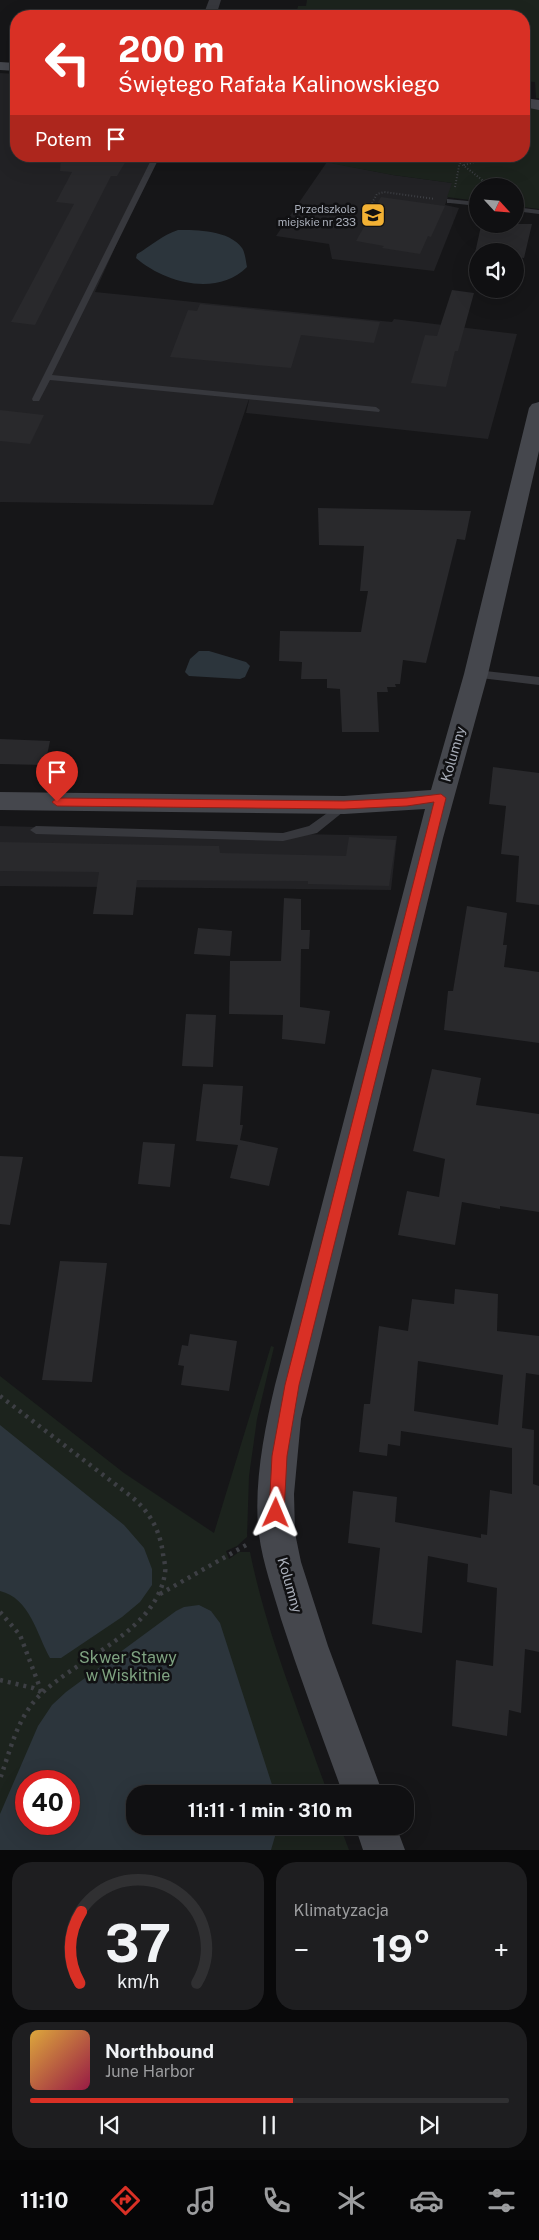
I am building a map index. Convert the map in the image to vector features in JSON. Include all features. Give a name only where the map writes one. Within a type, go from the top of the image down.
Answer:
[{"type":"street","name":"Kolumny","points":[[360,1785],[290,1590],[277,1533],[276,1494],[284,1419],[441,798],[476,674],[539,408]]},
{"type":"street","points":[[0,801],[344,805],[407,802],[441,798]]},
{"type":"street","points":[[378,1835],[384,1850]]},
{"type":"lane","points":[[36,399],[154,162]]},
{"type":"lane","points":[[450,201],[469,203]]},
{"type":"lane","points":[[524,210],[539,212]]},
{"type":"lane","points":[[47,377],[376,410]]},
{"type":"lane","points":[[476,674],[539,681]]},
{"type":"lane","points":[[36,830],[283,837],[313,830],[344,805]]},
{"type":"path","points":[[372,203],[377,194],[384,192],[450,201],[456,182],[459,162],[480,178]]},
{"type":"path","points":[[464,165],[475,162]]},
{"type":"path","points":[[0,1396],[144,1508],[160,1537],[165,1553],[166,1571],[160,1594],[145,1616],[61,1676],[30,1706],[0,1779]]},
{"type":"path","points":[[160,1594],[253,1542]]},
{"type":"path","points":[[0,1612],[20,1635],[42,1693]]},
{"type":"path","points":[[0,1680],[33,1688],[42,1693]]},
{"type":"shaded area","points":[[0,73],[10,74],[10,162],[153,162],[95,292],[392,322],[394,319],[517,334],[488,439],[246,413],[250,396],[213,505],[0,502]]},
{"type":"shaded area","name":"Przedszkole miejskie nr 233","points":[[327,162],[393,175],[453,183],[445,205],[459,208],[434,271],[332,259],[329,244],[276,236]]},
{"type":"shaded area","points":[[178,230],[212,232],[229,238],[242,248],[247,267],[235,276],[221,282],[191,283],[161,274],[136,258],[137,254]]},
{"type":"shaded area","points":[[199,651],[209,651],[246,662],[250,666],[245,677],[240,679],[189,676],[185,672],[190,659]]},
{"type":"shaded area","points":[[0,826],[397,836],[391,890],[0,886]]},
{"type":"shaded area","points":[[0,1425],[124,1525],[144,1548],[152,1569],[152,1585],[140,1602],[122,1617],[61,1658],[50,1658],[26,1609],[19,1601],[0,1591]]},
{"type":"shaded area","points":[[199,1605],[211,1611],[220,1623],[272,1785],[126,1785],[126,1835],[275,1835],[271,1850],[0,1850],[0,1814],[15,1779],[15,1835],[80,1835],[80,1770],[19,1770],[38,1726],[52,1705],[66,1692],[184,1607]]},
{"type":"green space","points":[[307,0],[539,0],[539,98],[536,98],[535,82],[530,82],[530,10],[297,10],[298,6],[306,6]]},
{"type":"green space","points":[[530,106],[539,107],[539,209],[524,207],[524,178],[469,178],[469,200],[447,197],[452,183],[393,175],[324,162],[530,162]]},
{"type":"green space","name":"Skwer Stawy w Wiskitnie","points":[[271,1346],[274,1347],[257,1419],[249,1476],[247,1537],[237,1546],[226,1551],[229,1559],[239,1552],[250,1552],[265,1613],[325,1785],[126,1785],[126,1835],[343,1835],[349,1850],[0,1850],[0,1376],[124,1473],[214,1533]]},
{"type":"building","points":[[61,162],[125,162],[117,176],[111,176],[35,325],[11,322],[74,204],[56,202],[72,172],[60,171]]},
{"type":"building","points":[[381,197],[445,206],[431,237],[428,236],[420,254],[382,248],[384,246],[356,241]]},
{"type":"building","points":[[524,224],[532,224],[524,258],[524,243],[477,243],[479,233],[524,233]]},
{"type":"building","points":[[452,290],[469,292],[469,298],[473,298],[458,351],[455,351],[446,387],[411,383],[425,335],[437,336]]},
{"type":"building","points":[[200,304],[380,322],[374,343],[301,335],[291,368],[170,357],[188,310],[197,311]]},
{"type":"building","points":[[0,410],[44,415],[30,444],[0,441]]},
{"type":"building","points":[[318,508],[471,511],[465,540],[457,539],[426,663],[403,660],[400,684],[395,684],[396,687],[387,687],[388,692],[377,692],[379,732],[342,732],[340,689],[327,688],[327,679],[301,679],[302,662],[279,661],[280,631],[361,632],[368,591],[360,591],[364,546],[319,545]]},
{"type":"building","points":[[0,739],[50,741],[45,765],[0,764]]},
{"type":"building","points":[[493,767],[539,773],[539,905],[516,902],[519,856],[501,854],[506,806],[489,804]]},
{"type":"building","points":[[349,837],[396,840],[389,886],[308,884],[308,881],[137,880],[133,915],[93,914],[99,872],[0,871],[0,842],[219,846],[220,853],[346,856]]},
{"type":"building","points":[[284,898],[301,899],[301,930],[310,930],[309,949],[301,949],[300,1007],[330,1011],[325,1044],[282,1039],[283,1015],[229,1014],[230,961],[281,961]]},
{"type":"building","points":[[467,906],[507,913],[503,945],[507,945],[504,967],[539,972],[539,1043],[444,1030],[448,991],[453,991]]},
{"type":"building","points":[[198,928],[232,931],[230,956],[194,954]]},
{"type":"building","points":[[186,1014],[216,1015],[213,1067],[182,1066]]},
{"type":"building","points":[[432,1069],[481,1078],[476,1105],[539,1114],[539,1212],[500,1206],[500,1209],[462,1202],[455,1245],[398,1235],[407,1191],[439,1197],[445,1159],[413,1151]]},
{"type":"building","points":[[203,1084],[243,1086],[240,1125],[243,1125],[240,1140],[278,1148],[269,1186],[230,1178],[238,1145],[196,1141]]},
{"type":"building","points":[[143,1142],[175,1144],[170,1187],[138,1184]]},
{"type":"building","points":[[0,1156],[23,1157],[10,1225],[0,1224]]},
{"type":"building","points":[[60,1261],[107,1263],[92,1382],[42,1380]]},
{"type":"building","points":[[455,1289],[498,1294],[497,1331],[539,1336],[539,1375],[526,1373],[522,1428],[534,1430],[533,1484],[539,1486],[539,1652],[525,1649],[521,1713],[509,1710],[507,1736],[452,1726],[456,1660],[493,1666],[497,1588],[467,1582],[468,1564],[428,1556],[422,1633],[372,1624],[380,1548],[348,1543],[353,1491],[397,1497],[395,1522],[481,1538],[481,1534],[487,1535],[490,1490],[512,1494],[512,1448],[401,1431],[400,1446],[388,1444],[387,1456],[359,1452],[364,1404],[370,1404],[379,1326],[408,1331],[412,1299],[454,1304]],"holes":[[[418,1361],[503,1375],[498,1425],[414,1411]]]},
{"type":"building","points":[[190,1334],[237,1341],[229,1391],[181,1385],[184,1366],[178,1365],[182,1345],[188,1346]]},
{"type":"place","name":"Przedszkole miejskie nr 233","points":[[373,215]]},
{"type":"route","points":[[57,802],[344,805],[407,802],[441,798],[284,1419],[279,1456],[276,1513]]}]
